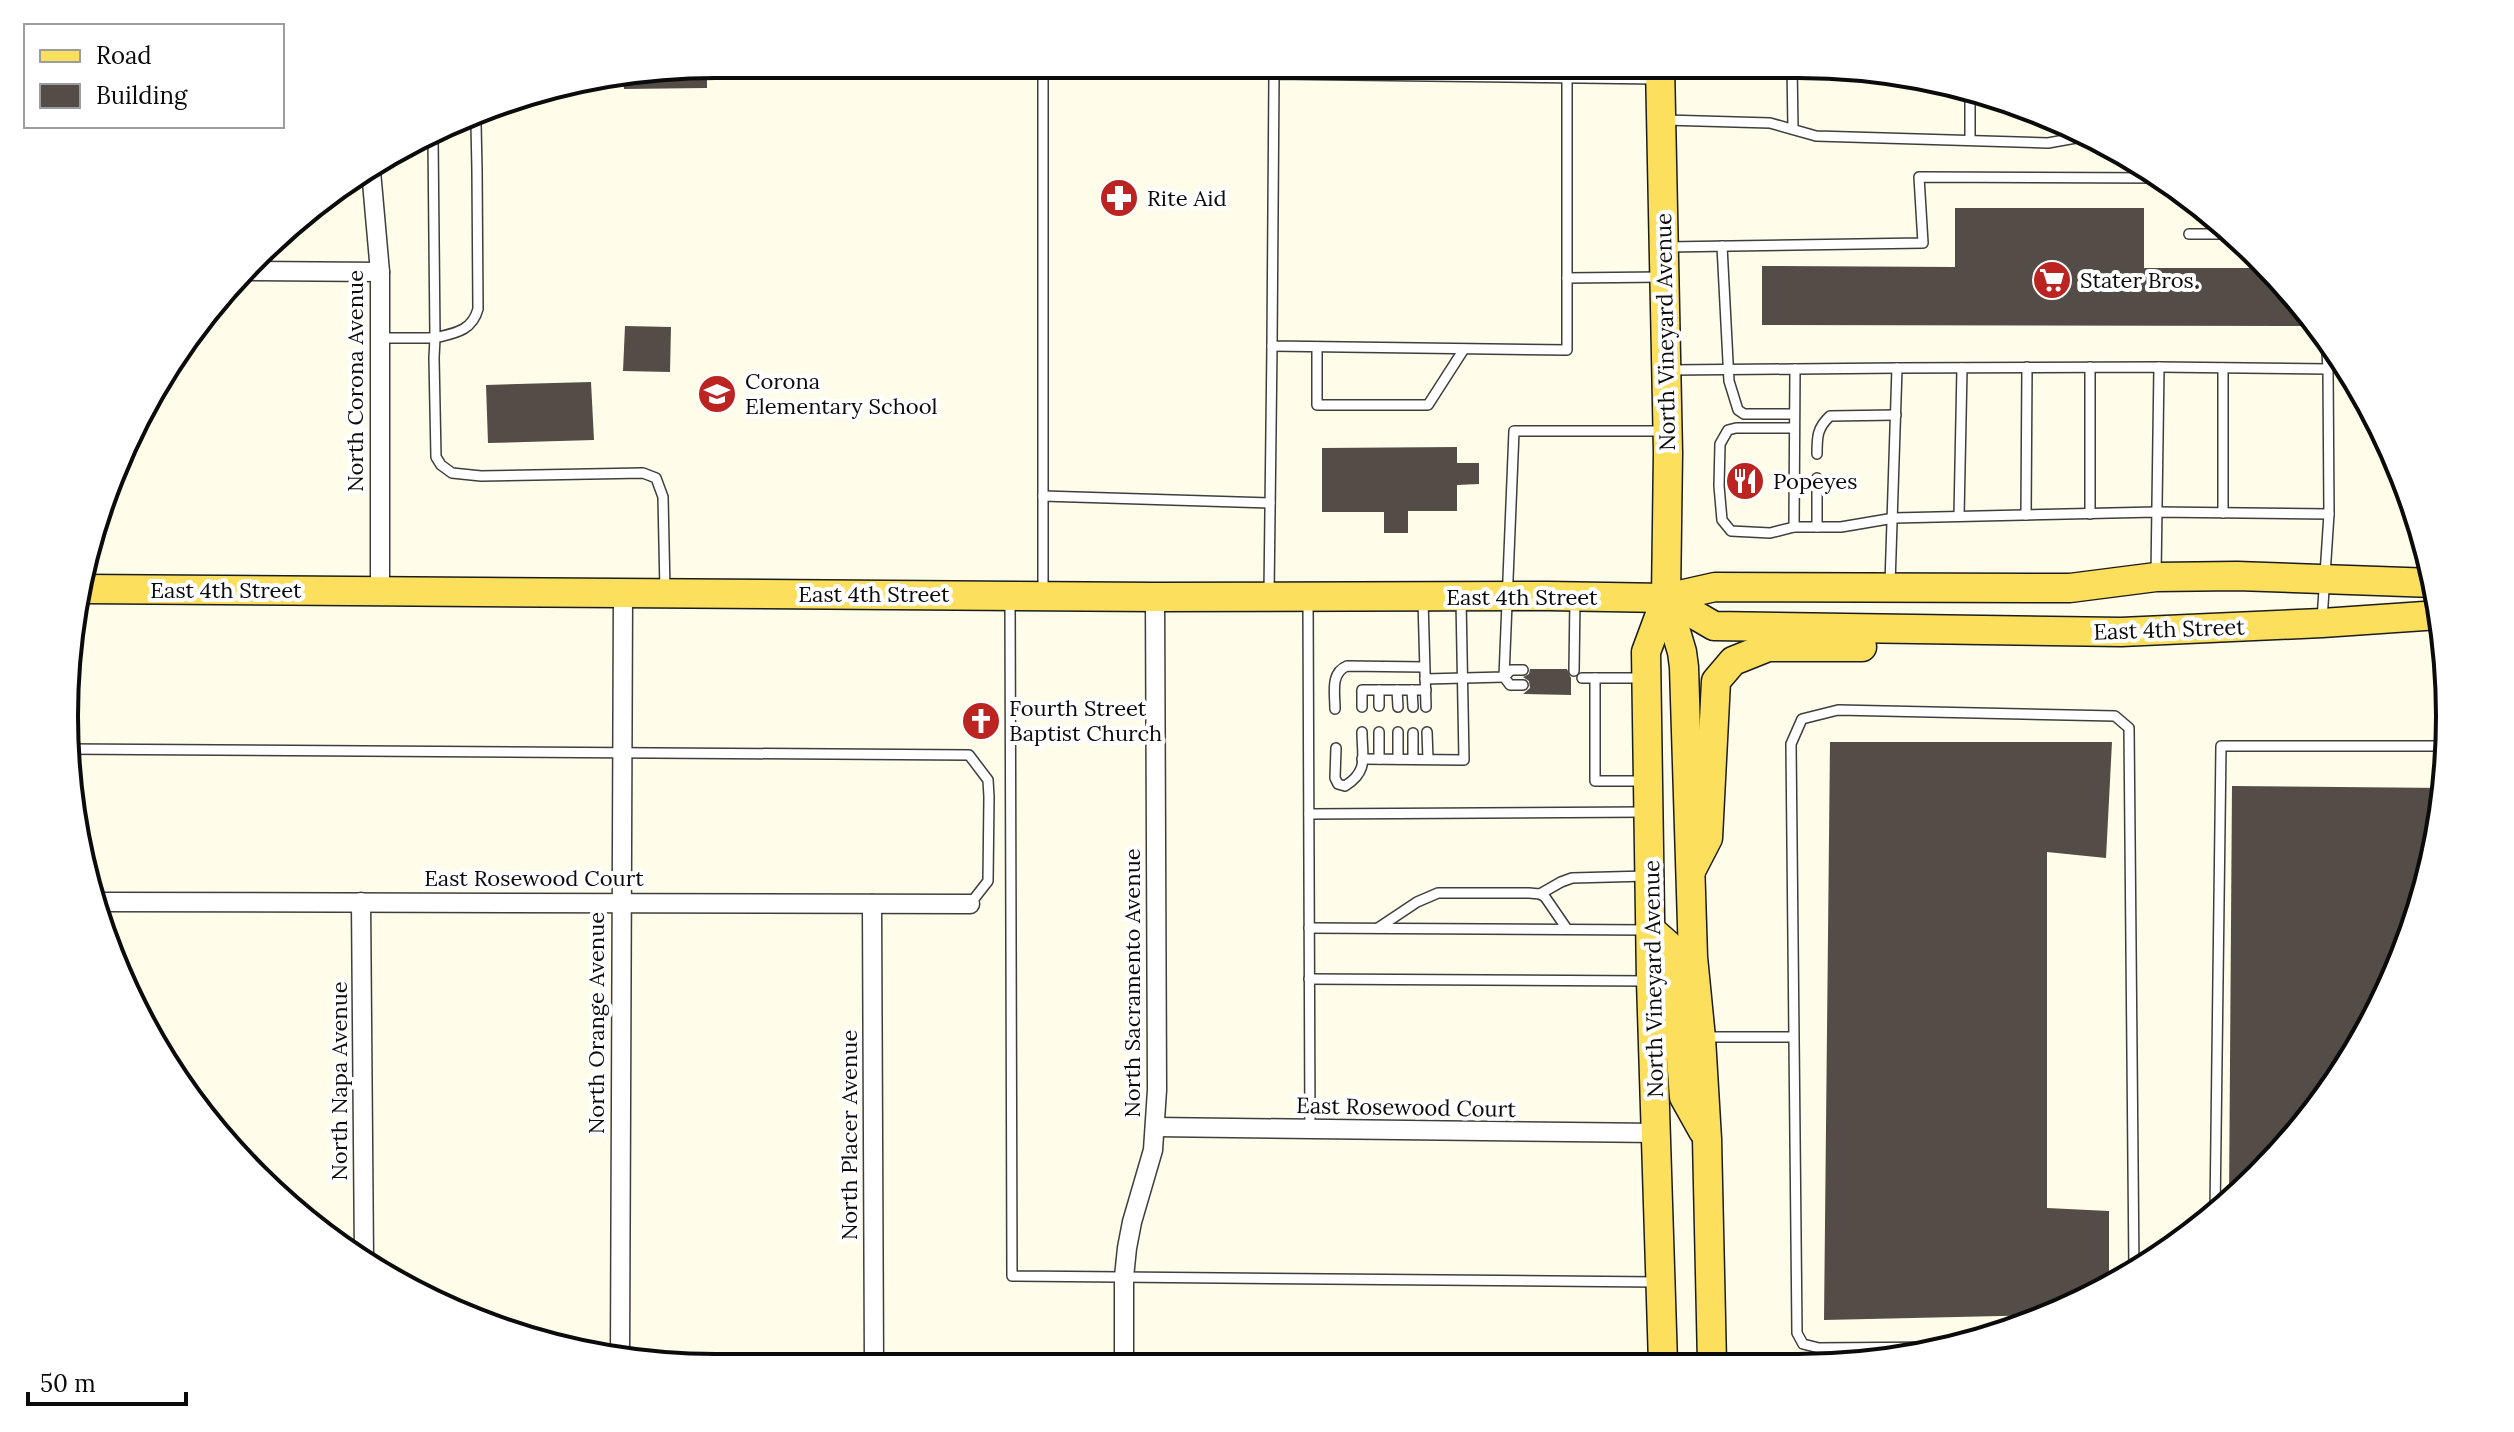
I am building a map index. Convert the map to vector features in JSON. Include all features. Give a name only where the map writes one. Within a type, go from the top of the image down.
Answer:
[{"type":"main road","name":"North Vineyard Avenue","points":[[1660,78],[1668,431],[1666,598],[1684,667],[1693,957],[1707,1139],[1712,1354]]},
{"type":"main road","name":"East 4th Street","points":[[91,589],[1666,598],[1715,587],[2070,588],[2156,577],[2237,576],[2422,583]]},
{"type":"main road","name":"North Vineyard Avenue","points":[[1663,1354],[1651,981],[1646,652],[1666,598]]},
{"type":"main road","name":"East 4th Street","points":[[1666,598],[1714,626],[2090,632],[2428,616]]},
{"type":"main road","points":[[1690,873],[1708,838],[1716,681],[1733,661],[1768,647],[2045,647],[2090,632]]},
{"type":"main road","points":[[1651,930],[1668,945],[1674,963],[1684,1097],[1707,1139]]},
{"type":"street","name":"North Corona Avenue","points":[[372,180],[380,272],[380,591]]},
{"type":"street","points":[[259,271],[380,272]]},
{"type":"street","name":"North Orange Avenue","points":[[620,1347],[623,593]]},
{"type":"street","name":"North Sacramento Avenue","points":[[1124,1354],[1124,1277],[1132,1222],[1153,1150],[1157,1090],[1155,597]]},
{"type":"street","name":"East Rosewood Court","points":[[106,902],[970,904]]},
{"type":"street","name":"North Napa Avenue","points":[[361,902],[364,1247]]},
{"type":"street","name":"North Placer Avenue","points":[[872,904],[874,1354]]},
{"type":"street","name":"East Rosewood Court","points":[[1155,1127],[1657,1133]]},
{"type":"lane","points":[[1043,78],[1043,595]]},
{"type":"lane","points":[[1269,597],[1274,78]]},
{"type":"lane","points":[[1508,78],[1580,78]]},
{"type":"lane","points":[[1792,78],[1793,129]]},
{"type":"lane","points":[[1272,346],[1567,350],[1567,79]]},
{"type":"lane","points":[[1970,102],[1970,140]]},
{"type":"lane","points":[[1661,120],[1770,123],[1816,136],[2048,143],[2069,139]]},
{"type":"lane","points":[[380,338],[435,338],[471,325],[478,309],[476,125]]},
{"type":"lane","points":[[433,144],[436,457],[452,473],[481,476],[643,473],[656,478],[663,497],[665,593]]},
{"type":"lane","points":[[1664,247],[1923,243],[1919,177],[2140,178]]},
{"type":"lane","points":[[2189,234],[2216,234]]},
{"type":"lane","points":[[1722,246],[1728,371],[1731,393],[1738,410],[1744,414],[1794,414]]},
{"type":"lane","points":[[1567,278],[1664,277]]},
{"type":"lane","points":[[1317,347],[1317,405],[1428,405],[1464,349]]},
{"type":"lane","points":[[2322,623],[2329,514],[2328,361]]},
{"type":"lane","points":[[1667,370],[2027,367],[2328,369]]},
{"type":"lane","points":[[2026,515],[2027,367]]},
{"type":"lane","points":[[2090,367],[2090,514]]},
{"type":"lane","points":[[2156,577],[2159,367]]},
{"type":"lane","points":[[1890,587],[1897,368]]},
{"type":"lane","points":[[1959,516],[1962,368]]},
{"type":"lane","points":[[2223,368],[2223,513]]},
{"type":"lane","points":[[1794,527],[1795,369]]},
{"type":"lane","points":[[1817,454],[1817,435],[1821,424],[1830,416],[1896,415]]},
{"type":"lane","points":[[1794,428],[1728,430],[1720,444],[1719,486],[1722,520],[1731,531],[1770,533],[1794,527],[1841,527],[1894,518],[1959,516],[2156,512],[2329,514]]},
{"type":"lane","points":[[1523,685],[1510,685],[1504,677],[1514,431],[1668,431]]},
{"type":"lane","points":[[1817,478],[1817,527]]},
{"type":"lane","points":[[1043,496],[1270,503]]},
{"type":"lane","points":[[1010,595],[1012,1276],[1660,1282]]},
{"type":"lane","points":[[1362,759],[1464,760],[1461,596]]},
{"type":"lane","points":[[1575,596],[1572,671],[1582,678]]},
{"type":"lane","points":[[1308,597],[1310,1130]]},
{"type":"lane","points":[[1423,597],[1426,707]]},
{"type":"lane","points":[[1335,709],[1335,676],[1339,669],[1347,666],[1424,667]]},
{"type":"lane","points":[[1425,679],[1504,677],[1511,670],[1523,670]]},
{"type":"lane","points":[[1571,685],[1582,678],[1647,678]]},
{"type":"lane","points":[[1595,678],[1595,781],[1649,781]]},
{"type":"lane","points":[[1362,707],[1362,690],[1426,690]]},
{"type":"lane","points":[[1379,690],[1379,706]]},
{"type":"lane","points":[[1397,690],[1398,707]]},
{"type":"lane","points":[[1412,690],[1413,707]]},
{"type":"lane","points":[[1890,1347],[1819,1348],[1803,1344],[1797,1333],[1791,744],[1802,719],[1838,710],[2115,716],[2129,728],[2134,1258]]},
{"type":"lane","points":[[1336,748],[1335,778],[1338,784],[1345,786],[1357,779],[1362,771],[1362,732]]},
{"type":"lane","points":[[1379,732],[1379,759]]},
{"type":"lane","points":[[1398,732],[1398,759]]},
{"type":"lane","points":[[1427,732],[1428,759]]},
{"type":"lane","points":[[1413,733],[1413,759]]},
{"type":"lane","points":[[2215,1199],[2221,746],[2435,746]]},
{"type":"lane","points":[[79,749],[969,755],[988,780],[989,797],[988,881],[970,904]]},
{"type":"lane","points":[[1309,814],[1649,812]]},
{"type":"lane","points":[[1378,928],[1417,902],[1438,893],[1540,894],[1572,878],[1650,876]]},
{"type":"lane","points":[[1540,894],[1567,929]]},
{"type":"lane","points":[[1309,928],[1651,930]]},
{"type":"lane","points":[[1309,979],[1651,981]]},
{"type":"lane","points":[[1701,1038],[1793,1037]]},
{"type":"building","points":[[707,78],[707,88],[624,89],[624,85],[633,83]]},
{"type":"building","points":[[1955,208],[2144,208],[2144,268],[2252,268],[2302,326],[1762,325],[1762,266],[1955,267]]},
{"type":"building","points":[[625,326],[671,327],[670,372],[623,371]]},
{"type":"building","points":[[591,382],[594,440],[488,443],[486,385]]},
{"type":"building","points":[[1457,447],[1457,463],[1479,463],[1479,484],[1457,485],[1457,511],[1408,511],[1408,533],[1384,533],[1384,512],[1322,512],[1322,448]]},
{"type":"building","points":[[1530,669],[1567,669],[1571,678],[1571,695],[1523,694],[1530,688],[1529,681],[1523,677],[1529,674]]},
{"type":"building","points":[[1830,742],[2112,742],[2106,858],[2047,852],[2047,1208],[2109,1211],[2109,1273],[2014,1316],[1824,1320]]},
{"type":"building","points":[[2232,786],[2432,788],[2414,881],[2402,921],[2370,998],[2351,1035],[2304,1104],[2278,1137],[2229,1186]]},
{"type":"place","name":"Rite Aid","points":[[1119,198]]},
{"type":"place","name":"Stater Bros.","points":[[2052,280]]},
{"type":"place","name":"Corona Elementary School","points":[[717,394]]},
{"type":"place","name":"Popeyes","points":[[1745,481]]},
{"type":"place","name":"Fourth Street Baptist Church","points":[[981,721]]}]
